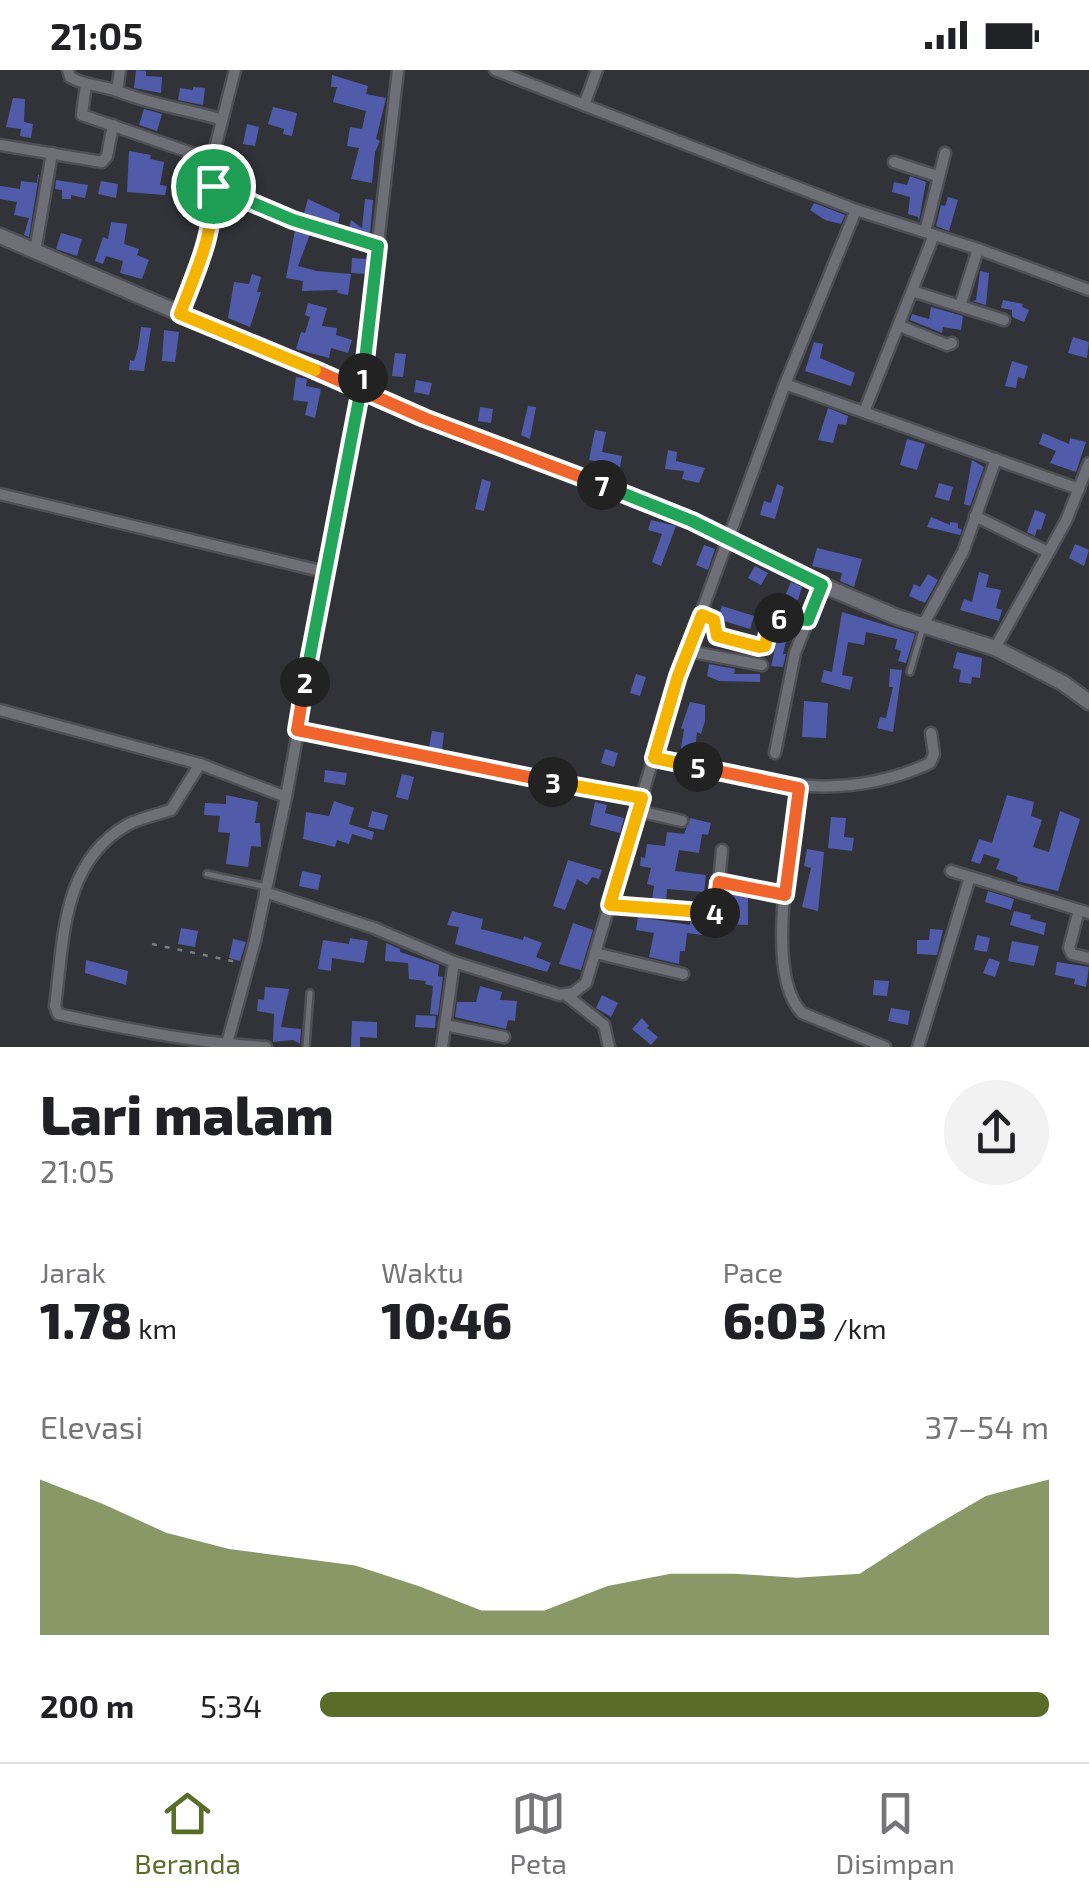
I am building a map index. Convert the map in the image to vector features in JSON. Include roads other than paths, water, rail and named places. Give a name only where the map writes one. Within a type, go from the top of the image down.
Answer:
[{"type":"street","points":[[68,70],[70,78],[144,103],[220,118]]},
{"type":"street","points":[[117,91],[120,70]]},
{"type":"street","points":[[180,314],[209,234],[214,210],[212,160],[234,70]]},
{"type":"street","points":[[227,1046],[286,797],[362,390],[398,70]]},
{"type":"street","points":[[495,70],[856,210],[1089,290]]},
{"type":"street","points":[[584,104],[597,70]]},
{"type":"street","points":[[86,84],[82,116],[212,160]]},
{"type":"street","points":[[0,145],[103,161],[108,156],[113,125]]},
{"type":"street","points":[[34,251],[52,153]]},
{"type":"street","points":[[864,412],[912,292],[930,234],[937,176],[946,153]]},
{"type":"street","points":[[894,162],[937,176]]},
{"type":"street","points":[[213,186],[293,220],[378,246]]},
{"type":"street","points":[[566,995],[586,983],[687,652],[786,384],[856,210]]},
{"type":"street","points":[[0,236],[424,418],[674,514],[822,585],[923,626],[995,648],[1063,683],[1089,702]]},
{"type":"street","points":[[960,306],[978,249]]},
{"type":"street","points":[[912,292],[1004,320]]},
{"type":"street","points":[[900,326],[952,344]]},
{"type":"street","points":[[786,384],[1080,489]]},
{"type":"street","points":[[923,626],[962,552],[996,459]]},
{"type":"street","points":[[995,648],[1080,489],[1089,462]]},
{"type":"street","points":[[0,494],[325,572]]},
{"type":"street","points":[[976,516],[1048,552]]},
{"type":"street","points":[[776,753],[791,669],[822,585]]},
{"type":"street","points":[[702,615],[714,620],[717,636],[759,647],[765,646],[774,619],[808,620]]},
{"type":"street","points":[[687,652],[762,665]]},
{"type":"street","points":[[0,710],[200,764],[286,797]]},
{"type":"street","points":[[297,730],[642,798]]},
{"type":"street","points":[[654,758],[799,788],[858,785],[922,767],[933,759],[931,733]]},
{"type":"street","points":[[200,764],[171,810],[128,824],[107,838],[76,880],[68,905],[54,1006],[58,1014],[227,1046],[266,1047]]},
{"type":"street","points":[[799,788],[785,895],[784,982],[802,1013],[885,1047]]},
{"type":"street","points":[[638,811],[682,820]]},
{"type":"street","points":[[610,905],[712,914],[716,912],[722,850]]},
{"type":"street","points":[[952,871],[1084,912],[1069,948],[1072,954],[1089,958]]},
{"type":"street","points":[[918,1047],[970,876]]},
{"type":"street","points":[[719,882],[785,895]]},
{"type":"street","points":[[266,890],[374,928],[454,962],[566,995],[604,1025],[609,1047]]},
{"type":"street","points":[[595,954],[683,974]]},
{"type":"street","points":[[442,1047],[454,962]]},
{"type":"street","points":[[445,1025],[504,1037]]},
{"type":"lane","points":[[910,672],[923,626]]},
{"type":"lane","points":[[207,874],[266,890]]},
{"type":"lane","points":[[306,1047],[310,993]]}]
